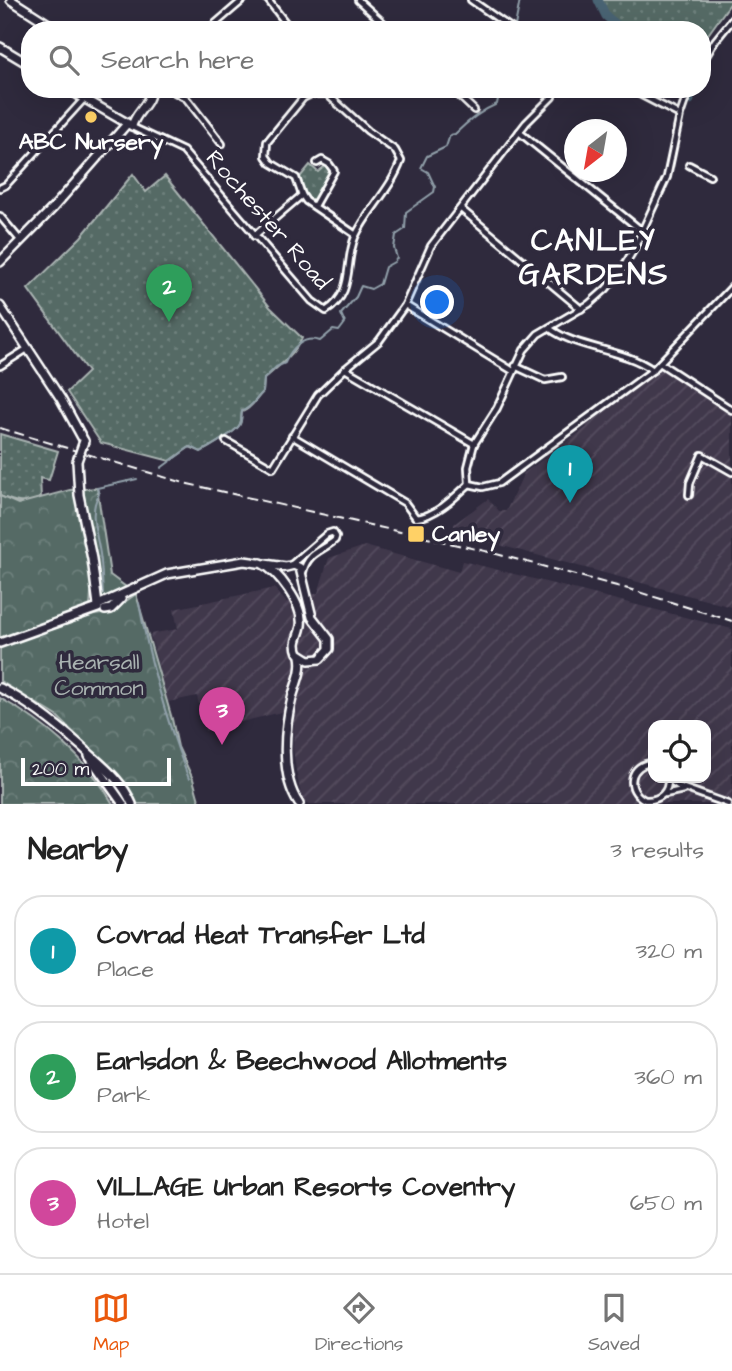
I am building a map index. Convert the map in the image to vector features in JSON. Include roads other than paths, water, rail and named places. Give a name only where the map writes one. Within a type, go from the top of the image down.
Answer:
[{"type":"street","points":[[10,0],[44,21]]},
{"type":"street","points":[[218,21],[243,0]]},
{"type":"street","points":[[268,0],[283,21]]},
{"type":"street","points":[[358,0],[381,21]]},
{"type":"street","points":[[471,0],[501,21]]},
{"type":"street","points":[[711,48],[732,20]]},
{"type":"street","points":[[0,47],[21,60]]},
{"type":"street","points":[[0,262],[129,125],[150,98]]},
{"type":"street","points":[[186,98],[222,144]]},
{"type":"street","name":"Rochester Road","points":[[302,195],[296,178],[268,160],[265,150],[269,138],[303,98]]},
{"type":"street","name":"Rochester Road","points":[[84,99],[129,125],[183,150],[254,236],[312,301],[326,311],[346,289],[356,235],[401,162],[395,150],[368,131],[332,98]]},
{"type":"street","points":[[461,98],[474,110]]},
{"type":"street","points":[[226,441],[272,468],[318,395],[379,341],[405,305],[428,251],[519,132],[551,98]]},
{"type":"street","points":[[647,98],[676,113]]},
{"type":"street","points":[[470,484],[468,467],[474,444],[497,408],[514,368],[530,341],[582,309],[606,289],[621,271],[667,177],[685,98]]},
{"type":"street","points":[[0,188],[6,185],[84,99]]},
{"type":"street","points":[[519,132],[642,231]]},
{"type":"street","points":[[314,206],[334,171],[327,162],[322,160],[317,163]]},
{"type":"street","points":[[689,165],[710,176]]},
{"type":"street","points":[[254,236],[302,195],[356,235]]},
{"type":"street","points":[[461,209],[582,309]]},
{"type":"street","points":[[0,216],[21,241]]},
{"type":"street","points":[[470,484],[483,487],[499,483],[653,370],[732,287]]},
{"type":"street","points":[[405,305],[514,368],[545,380],[562,377]]},
{"type":"street","points":[[0,306],[61,398],[84,441],[77,461],[79,495],[101,606]]},
{"type":"street","points":[[549,328],[562,335],[637,360],[653,370]]},
{"type":"street","points":[[0,366],[27,349]]},
{"type":"street","points":[[660,363],[732,409]]},
{"type":"street","points":[[345,369],[474,444]]},
{"type":"street","points":[[292,436],[408,505],[416,518],[444,506],[470,484]]},
{"type":"street","points":[[689,495],[690,483],[702,456],[730,471],[732,464]]},
{"type":"street","points":[[333,532],[335,540],[313,553],[305,563],[303,578],[295,588],[282,582],[280,573],[333,532]]},
{"type":"street","points":[[0,643],[101,606],[176,571],[237,562],[288,566],[300,568],[312,617],[327,636],[329,646],[323,657],[312,661],[298,680]]},
{"type":"street","points":[[261,563],[271,568],[293,598],[301,622],[295,644],[301,667],[286,734],[292,794],[290,804]]},
{"type":"street","points":[[299,632],[310,626],[320,628]]},
{"type":"street","points":[[300,656],[312,661]]},
{"type":"street","points":[[0,688],[38,710],[116,776],[132,804]]},
{"type":"street","points":[[80,746],[123,804]]},
{"type":"street","points":[[638,804],[631,783],[633,772],[640,765],[648,764]]},
{"type":"street","points":[[664,794],[667,783]]},
{"type":"street","points":[[675,783],[728,804]]},
{"type":"street","points":[[636,794],[649,802],[664,794],[688,790]]},
{"type":"street","points":[[292,794],[299,804]]},
{"type":"waterway","points":[[516,21],[520,0]]},
{"type":"waterway","points":[[598,0],[606,16],[612,21]]},
{"type":"waterway","points":[[161,468],[188,448],[192,447],[201,452],[234,431],[240,424],[242,411],[251,406],[263,392],[264,379],[276,367],[285,363],[294,348],[303,341],[320,341],[333,330],[339,331],[345,323],[341,314],[356,297],[361,286],[371,289],[380,284],[385,267],[397,258],[394,248],[396,235],[405,229],[406,212],[434,192],[435,187],[428,172],[421,168],[427,156],[446,147],[450,135],[497,104],[498,98]]},
{"type":"waterway","points":[[103,593],[94,516],[99,494],[97,488],[137,479]]},
{"type":"waterway","points":[[139,603],[160,692],[189,779]]},
{"type":"railway","points":[[0,428],[184,483],[489,552],[632,590],[732,621]]},
{"type":"place","name":"ABC Nursery","points":[[91,117]]},
{"type":"place","name":"Earlsdon & Beechwood Allotments","points":[[169,322]]},
{"type":"place","name":"Covrad Heat Transfer Ltd","points":[[570,503]]},
{"type":"place","name":"Canley","points":[[416,534]]},
{"type":"place","name":"VILLAGE Urban Resorts Coventry","points":[[222,745]]},
{"type":"district","name":"CANLEY GARDENS","points":[[594,258]]},
{"type":"park label","name":"Hearsall Common","points":[[99,675]]}]
